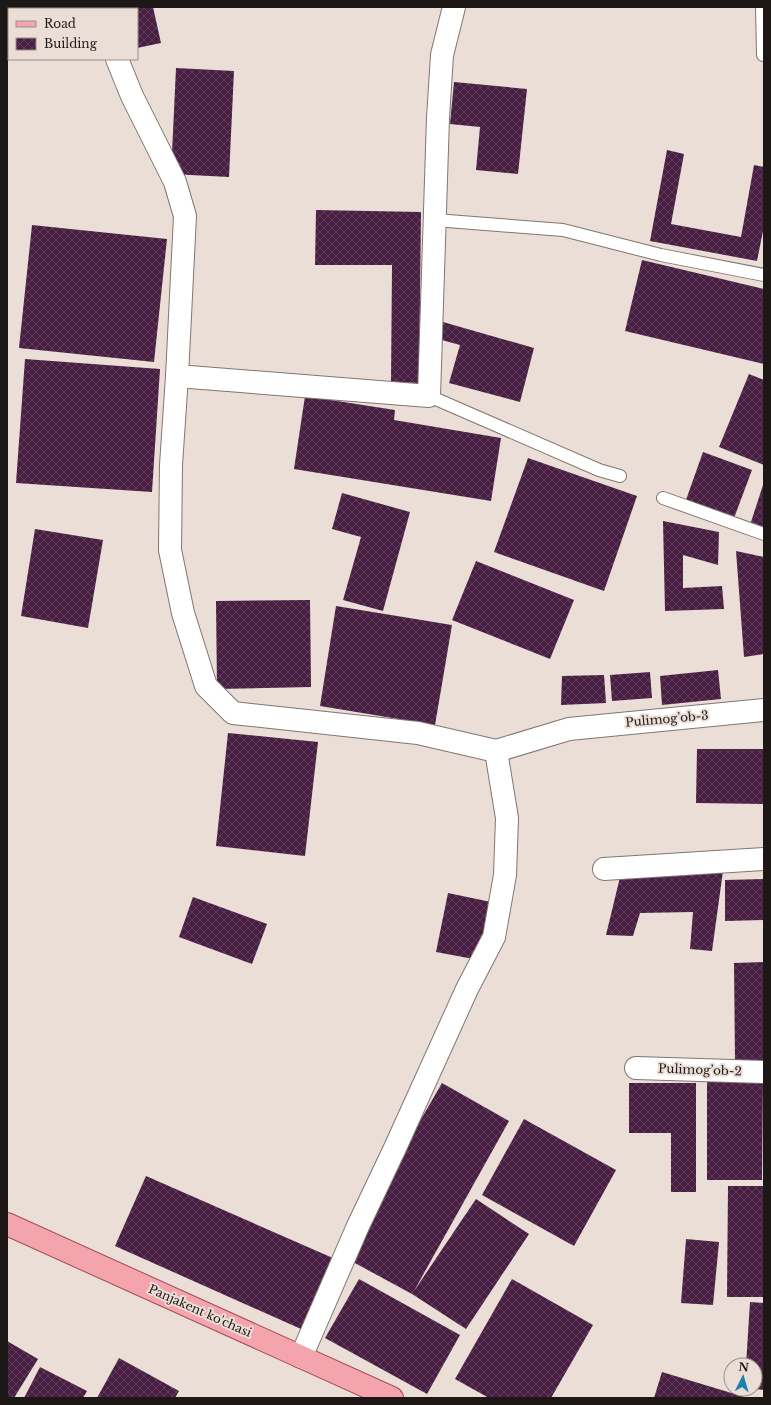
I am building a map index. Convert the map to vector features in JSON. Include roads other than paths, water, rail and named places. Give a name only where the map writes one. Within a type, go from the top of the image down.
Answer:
[{"type":"main road","name":"Panjakent ko'chasi","points":[[7,1224],[392,1398]]},
{"type":"street","points":[[177,376],[430,396],[438,118],[442,55],[454,7]]},
{"type":"street","points":[[117,60],[132,96],[175,182],[184,216],[177,376],[171,465],[170,550],[183,613],[206,686],[233,713],[418,733],[496,751],[507,818],[505,875],[494,937],[467,989],[358,1226],[301,1357]]},
{"type":"street","name":"Pulimog’ob-3","points":[[496,751],[569,729],[764,710]]},
{"type":"street","points":[[604,869],[764,859]]},
{"type":"street","name":"Pulimog’ob-2","points":[[636,1068],[764,1072]]},
{"type":"lane","points":[[762,7],[763,55]]},
{"type":"lane","points":[[435,220],[563,230],[661,255],[764,275]]},
{"type":"lane","points":[[430,396],[599,470],[620,476]]},
{"type":"lane","points":[[663,498],[764,534]]}]
